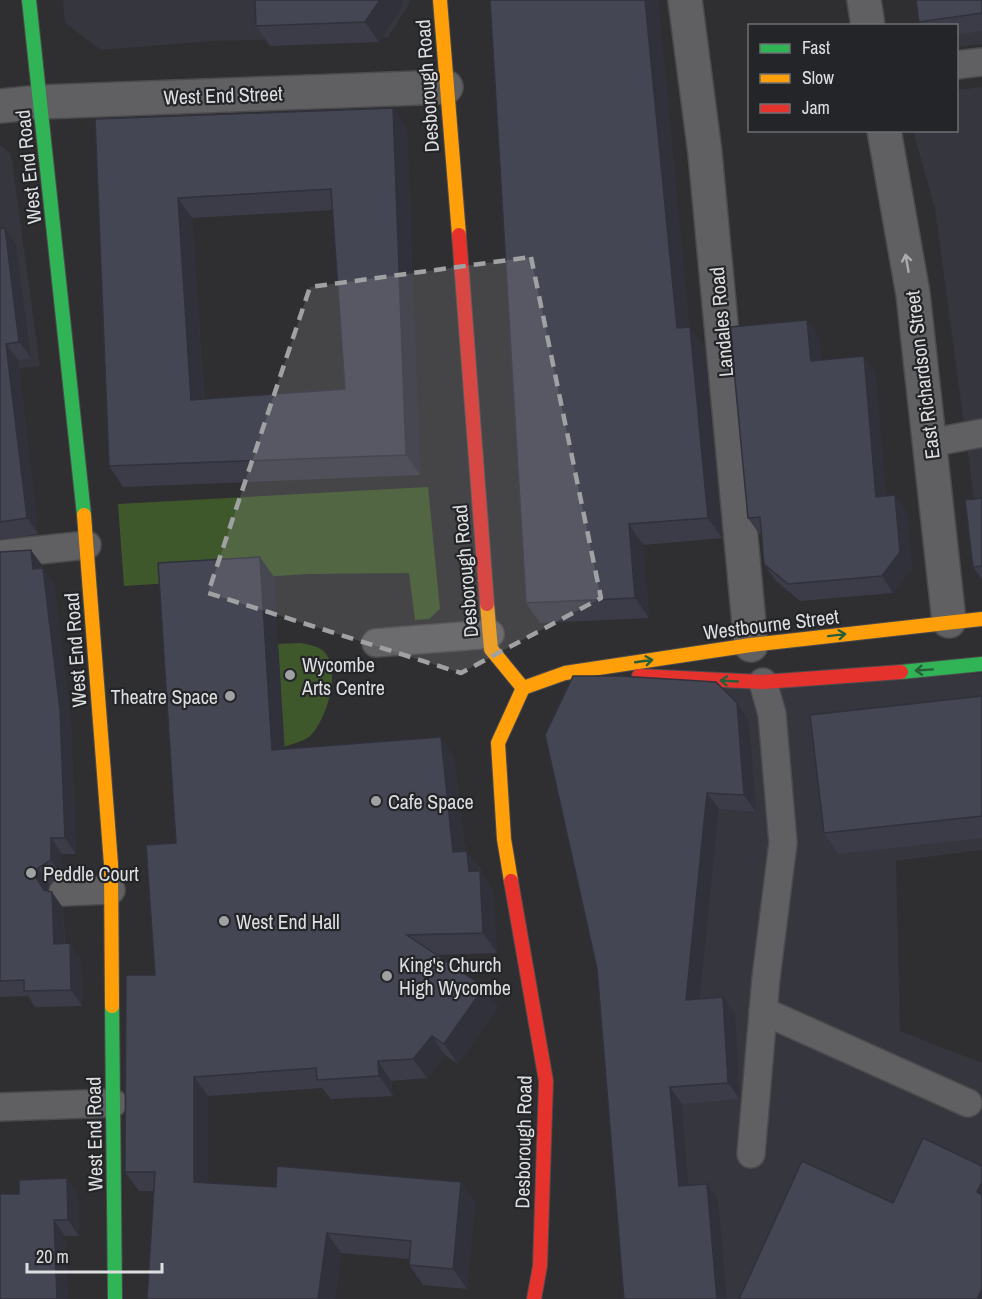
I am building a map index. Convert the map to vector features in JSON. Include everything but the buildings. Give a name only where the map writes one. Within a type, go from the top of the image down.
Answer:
[{"type":"street","name":"West End Road","points":[[29,0],[87,545],[111,890],[115,1299]]},
{"type":"street","name":"Desborough Road","points":[[440,0],[491,649],[523,688],[498,743],[504,838],[546,1081],[540,1266],[534,1299]]},
{"type":"street","name":"Landales Road","points":[[685,0],[705,153],[751,645]]},
{"type":"street","points":[[864,0],[868,24]]},
{"type":"street","name":"West End Street","points":[[0,106],[40,102],[446,87]]},
{"type":"street","name":"East Richardson Street","points":[[884,132],[913,294],[949,621]]},
{"type":"street","name":"Westbourne Street","points":[[523,688],[565,673],[751,645],[982,619]]},
{"type":"street","name":"Westbourne Street","points":[[565,673],[763,682],[960,668],[982,664]]},
{"type":"lane","points":[[958,65],[982,62]]},
{"type":"lane","points":[[930,443],[982,433]]},
{"type":"lane","points":[[0,554],[87,545]]},
{"type":"lane","points":[[376,643],[490,634]]},
{"type":"lane","points":[[751,1154],[763,1011],[783,843],[772,714],[763,682]]},
{"type":"lane","points":[[63,892],[111,890]]},
{"type":"lane","points":[[763,1011],[968,1103]]},
{"type":"lane","points":[[0,1107],[113,1103]]},
{"type":"highlighted area","points":[[531,257],[601,598],[461,673],[208,593],[310,287]]},
{"type":"shaded area","points":[[63,0],[409,0],[409,4],[388,37],[212,41],[101,50],[65,23]]},
{"type":"shaded area","points":[[982,0],[982,44],[958,47],[958,24]]},
{"type":"shaded area","points":[[982,87],[982,559],[935,209],[913,132],[958,132],[958,90]]},
{"type":"shaded area","points":[[0,145],[11,154],[40,366],[0,371]]},
{"type":"shaded area","points":[[982,673],[982,850],[896,861],[900,1031],[982,1063],[982,1299],[637,1299],[586,688]]},
{"type":"green space","points":[[428,487],[440,609],[429,619],[415,620],[409,573],[308,574],[124,586],[118,504]]},
{"type":"green space","points":[[301,643],[324,651],[330,663],[332,685],[326,708],[316,729],[307,738],[284,747],[277,644]]},
{"type":"traffic: fast","points":[[29,0],[84,515]]},
{"type":"traffic: fast","points":[[901,672],[982,664]]},
{"type":"traffic: fast","points":[[112,1006],[115,1299]]},
{"type":"traffic: slow","points":[[440,0],[459,235]]},
{"type":"traffic: slow","points":[[84,515],[111,864],[112,1006]]},
{"type":"traffic: slow","points":[[487,604],[491,649],[523,688],[498,743],[504,839],[511,881]]},
{"type":"traffic: slow","points":[[523,688],[565,673],[751,645],[982,619]]},
{"type":"traffic: jam","points":[[459,235],[487,604]]},
{"type":"traffic: jam","points":[[639,676],[763,682],[901,672]]},
{"type":"traffic: jam","points":[[511,881],[546,1081],[540,1266],[534,1299]]},
{"type":"place","name":"Wycombe Arts Centre","points":[[290,675]]},
{"type":"place","name":"Theatre Space","points":[[230,696]]},
{"type":"place","name":"Cafe Space","points":[[376,801]]},
{"type":"place","name":"Peddle Court","points":[[31,873]]},
{"type":"place","name":"West End Hall","points":[[224,921]]},
{"type":"place","name":"King's Church High Wycombe","points":[[387,976]]}]
